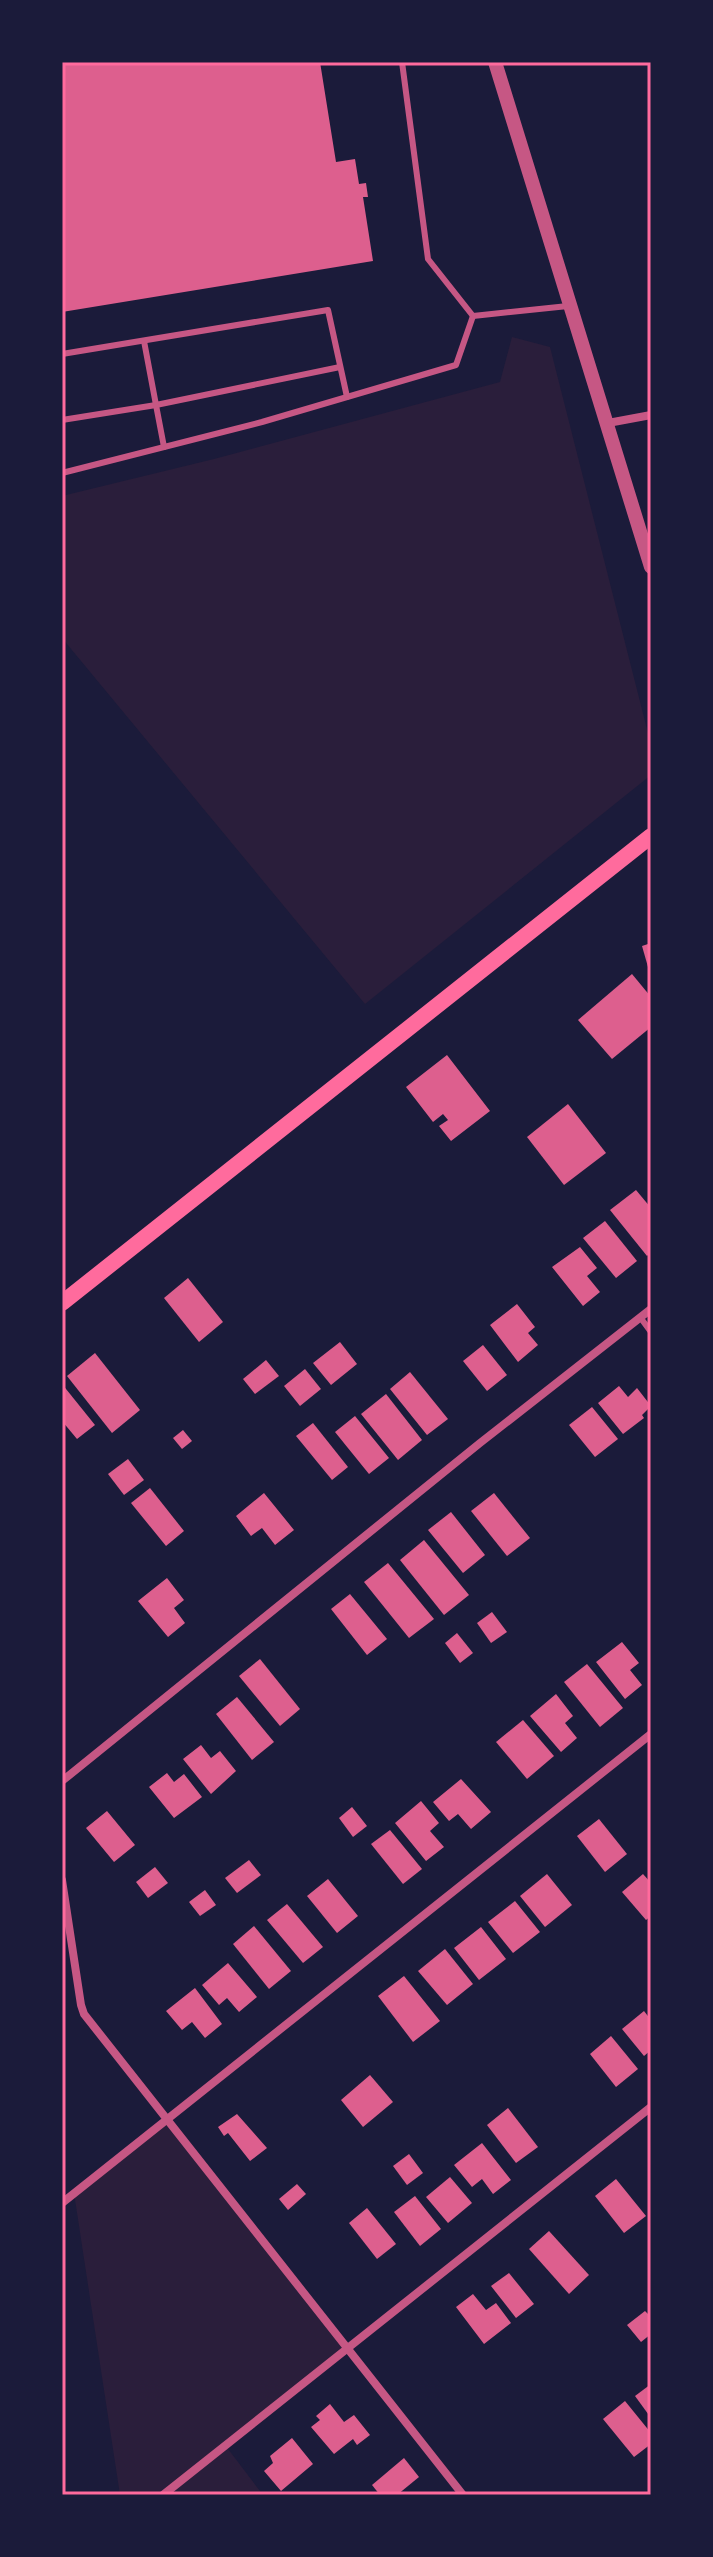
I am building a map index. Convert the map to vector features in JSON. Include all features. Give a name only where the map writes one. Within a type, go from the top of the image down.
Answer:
[{"type":"main road","points":[[62,1303],[651,836]]},
{"type":"street","points":[[495,62],[650,565]]},
{"type":"street","points":[[608,423],[651,415]]},
{"type":"street","points":[[650,565],[651,557]]},
{"type":"street","points":[[62,1781],[651,1309]]},
{"type":"street","points":[[62,2203],[651,1734]]},
{"type":"street","points":[[62,1880],[84,2014],[463,2495]]},
{"type":"street","points":[[163,2495],[651,2107]]},
{"type":"lane","points":[[402,62],[428,259],[473,316]]},
{"type":"lane","points":[[473,316],[571,306]]},
{"type":"lane","points":[[62,354],[328,310],[347,397]]},
{"type":"lane","points":[[62,473],[456,365],[473,316]]},
{"type":"lane","points":[[144,341],[164,447]]},
{"type":"lane","points":[[62,420],[156,405],[340,367]]},
{"type":"lane","points":[[640,1317],[651,1332]]},
{"type":"shaded area","points":[[512,337],[550,347],[651,745],[651,775],[365,1004],[62,638],[62,496],[214,459],[500,382]]},
{"type":"shaded area","points":[[168,2119],[347,2349],[225,2445],[263,2495],[120,2495],[74,2193]]},
{"type":"building","points":[[62,62],[320,62],[336,162],[355,159],[359,184],[366,183],[368,197],[363,197],[373,261],[62,312]]},
{"type":"building","points":[[651,943],[651,974],[650,974],[642,946]]},
{"type":"building","points":[[632,974],[651,997],[651,1027],[612,1059],[578,1020]]},
{"type":"building","points":[[447,1055],[490,1111],[451,1141],[439,1126],[448,1120],[443,1114],[433,1122],[406,1087]]},
{"type":"building","points":[[568,1104],[606,1153],[564,1185],[527,1137]]},
{"type":"building","points":[[636,1190],[651,1208],[651,1252],[647,1256],[610,1210]]},
{"type":"building","points":[[605,1221],[637,1261],[616,1278],[583,1238]]},
{"type":"building","points":[[580,1247],[597,1268],[587,1276],[600,1292],[583,1306],[552,1267]]},
{"type":"building","points":[[188,1278],[223,1322],[199,1342],[164,1298]]},
{"type":"building","points":[[517,1304],[535,1327],[528,1333],[538,1345],[518,1362],[490,1325]]},
{"type":"building","points":[[340,1342],[357,1364],[331,1385],[313,1363]]},
{"type":"building","points":[[483,1345],[507,1375],[487,1391],[463,1361]]},
{"type":"building","points":[[95,1353],[140,1410],[112,1433],[67,1376]]},
{"type":"building","points":[[266,1360],[279,1376],[255,1394],[243,1379]]},
{"type":"building","points":[[305,1369],[321,1389],[300,1406],[284,1386]]},
{"type":"building","points":[[410,1372],[448,1419],[427,1435],[390,1389]]},
{"type":"building","points":[[62,1384],[95,1425],[77,1439],[62,1421]]},
{"type":"building","points":[[619,1386],[628,1397],[637,1388],[651,1406],[642,1415],[644,1418],[623,1434],[598,1403]]},
{"type":"building","points":[[386,1394],[422,1440],[398,1460],[361,1414]]},
{"type":"building","points":[[592,1407],[618,1439],[595,1457],[569,1425]]},
{"type":"building","points":[[355,1416],[389,1458],[369,1474],[335,1432]]},
{"type":"building","points":[[313,1423],[348,1467],[332,1480],[296,1436]]},
{"type":"building","points":[[183,1430],[192,1441],[182,1449],[173,1438]]},
{"type":"building","points":[[128,1459],[144,1480],[124,1495],[108,1474]]},
{"type":"building","points":[[150,1488],[184,1531],[166,1546],[131,1503]]},
{"type":"building","points":[[264,1493],[294,1530],[275,1545],[262,1528],[251,1536],[236,1516]]},
{"type":"building","points":[[494,1493],[530,1538],[507,1556],[471,1511]]},
{"type":"building","points":[[451,1512],[485,1555],[463,1573],[428,1530]]},
{"type":"building","points":[[424,1540],[469,1595],[444,1615],[400,1560]]},
{"type":"building","points":[[388,1563],[434,1619],[409,1638],[364,1582]]},
{"type":"building","points":[[167,1578],[184,1600],[174,1608],[185,1623],[168,1637],[138,1601]]},
{"type":"building","points":[[350,1594],[387,1639],[367,1655],[331,1609]]},
{"type":"building","points":[[492,1612],[507,1632],[491,1643],[477,1623]]},
{"type":"building","points":[[457,1633],[473,1653],[460,1663],[445,1643]]},
{"type":"building","points":[[622,1642],[639,1663],[630,1670],[642,1685],[625,1699],[596,1662]]},
{"type":"building","points":[[260,1659],[300,1709],[280,1726],[239,1676]]},
{"type":"building","points":[[587,1664],[623,1708],[600,1727],[564,1682]]},
{"type":"building","points":[[556,1694],[573,1716],[565,1723],[577,1738],[561,1752],[530,1716]]},
{"type":"building","points":[[237,1697],[274,1742],[252,1760],[216,1714]]},
{"type":"building","points":[[523,1720],[554,1756],[527,1779],[496,1742]]},
{"type":"building","points":[[201,1745],[211,1758],[220,1751],[236,1771],[211,1794],[183,1759]]},
{"type":"building","points":[[167,1773],[174,1782],[184,1774],[202,1797],[174,1818],[149,1787]]},
{"type":"building","points":[[461,1779],[491,1812],[471,1829],[458,1814],[449,1821],[433,1802]]},
{"type":"building","points":[[421,1801],[439,1823],[430,1831],[444,1847],[426,1861],[395,1823]]},
{"type":"building","points":[[352,1807],[367,1826],[353,1837],[339,1818]]},
{"type":"building","points":[[107,1811],[135,1845],[114,1862],[86,1828]]},
{"type":"building","points":[[599,1819],[627,1854],[605,1872],[577,1836]]},
{"type":"building","points":[[390,1830],[422,1869],[403,1884],[371,1844]]},
{"type":"building","points":[[249,1860],[261,1875],[237,1893],[225,1878]]},
{"type":"building","points":[[155,1867],[168,1883],[148,1898],[136,1882]]},
{"type":"building","points":[[547,1874],[572,1905],[545,1927],[520,1896]]},
{"type":"building","points":[[643,1874],[651,1883],[651,1916],[646,1920],[622,1892]]},
{"type":"building","points":[[328,1879],[358,1916],[337,1933],[307,1896]]},
{"type":"building","points":[[205,1890],[216,1905],[200,1916],[189,1902]]},
{"type":"building","points":[[515,1901],[540,1932],[513,1953],[488,1922]]},
{"type":"building","points":[[287,1904],[323,1947],[303,1963],[267,1920]]},
{"type":"building","points":[[254,1926],[291,1971],[269,1989],[233,1944]]},
{"type":"building","points":[[481,1927],[506,1959],[479,1980],[454,1948]]},
{"type":"building","points":[[445,1949],[473,1984],[447,2005],[418,1971]]},
{"type":"building","points":[[228,1963],[257,1997],[239,2012],[227,1998],[219,2005],[202,1985]]},
{"type":"building","points":[[404,1976],[440,2021],[413,2042],[378,1996]]},
{"type":"building","points":[[195,1988],[222,2024],[205,2038],[192,2022],[182,2030],[166,2011]]},
{"type":"building","points":[[644,2011],[651,2020],[651,2050],[644,2056],[622,2029]]},
{"type":"building","points":[[611,2036],[638,2069],[616,2087],[590,2054]]},
{"type":"building","points":[[370,2075],[393,2102],[363,2127],[341,2100]]},
{"type":"building","points":[[508,2108],[538,2147],[516,2163],[487,2125]]},
{"type":"building","points":[[237,2114],[267,2148],[250,2161],[228,2133],[224,2136],[218,2127]]},
{"type":"building","points":[[482,2143],[511,2180],[493,2194],[482,2179],[472,2187],[454,2165]]},
{"type":"building","points":[[409,2154],[423,2173],[407,2185],[393,2166]]},
{"type":"building","points":[[450,2177],[472,2203],[448,2223],[426,2197]]},
{"type":"building","points":[[616,2179],[646,2216],[624,2233],[595,2196]]},
{"type":"building","points":[[297,2184],[306,2194],[288,2210],[279,2199]]},
{"type":"building","points":[[415,2196],[441,2229],[420,2246],[394,2212]]},
{"type":"building","points":[[367,2208],[396,2244],[377,2259],[349,2223]]},
{"type":"building","points":[[549,2231],[589,2275],[569,2294],[529,2249]]},
{"type":"building","points":[[509,2273],[534,2304],[516,2318],[491,2286]]},
{"type":"building","points":[[473,2294],[486,2310],[496,2303],[511,2323],[484,2344],[456,2307]]},
{"type":"building","points":[[645,2311],[651,2317],[651,2334],[641,2342],[627,2325]]},
{"type":"building","points":[[651,2384],[651,2418],[635,2396]]},
{"type":"building","points":[[625,2401],[651,2433],[651,2444],[634,2457],[603,2419]]},
{"type":"building","points":[[330,2404],[344,2422],[354,2415],[370,2435],[357,2445],[353,2439],[334,2454],[311,2427],[320,2420],[316,2416]]},
{"type":"building","points":[[292,2438],[313,2464],[281,2491],[264,2471],[273,2463],[270,2456]]},
{"type":"building","points":[[404,2458],[419,2477],[397,2495],[380,2495],[372,2485]]}]
